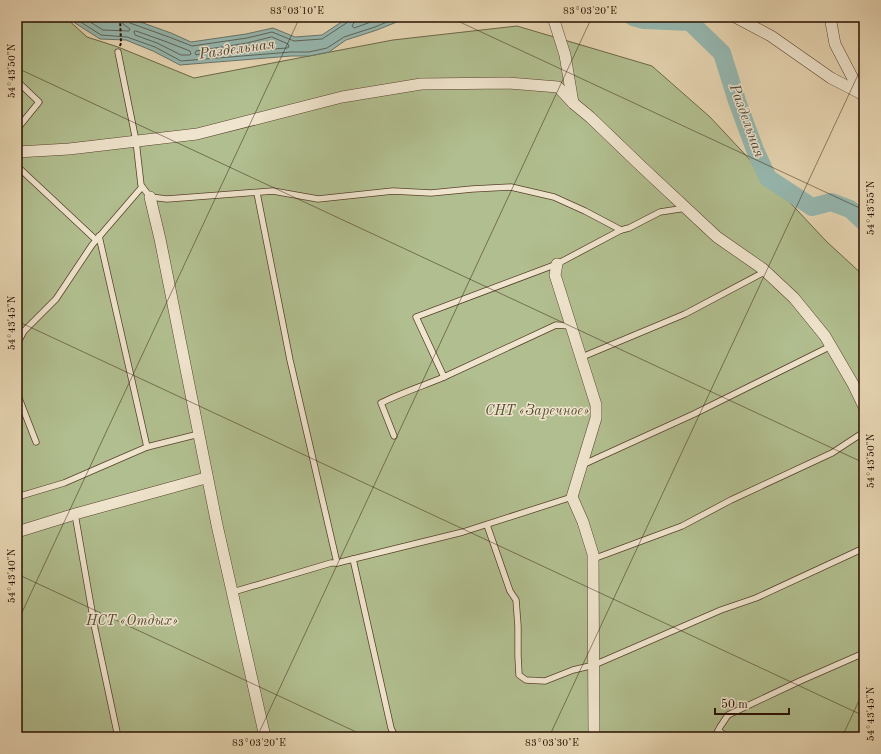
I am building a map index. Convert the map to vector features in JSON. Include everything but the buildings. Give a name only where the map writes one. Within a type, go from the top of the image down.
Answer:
[{"type":"street","points":[[735,17],[771,36],[831,78],[862,96]]},
{"type":"street","points":[[830,17],[835,44],[862,96]]},
{"type":"street","points":[[554,18],[565,55],[573,103]]},
{"type":"street","points":[[17,152],[69,149],[197,134],[342,97],[421,84],[508,83],[558,87],[573,103],[590,117],[717,237],[766,271],[794,298],[825,336],[853,384],[864,407]]},
{"type":"street","points":[[150,196],[160,239],[217,525],[265,737]]},
{"type":"street","points":[[557,264],[555,275],[596,405],[596,418],[572,497],[583,522],[593,554],[594,737]]},
{"type":"street","points":[[17,532],[207,477]]},
{"type":"lane","points":[[118,52],[136,141],[141,185],[150,196],[167,199],[273,191],[318,199],[393,190],[431,193],[511,187],[554,197],[621,230]]},
{"type":"lane","points":[[17,80],[39,102],[17,129]]},
{"type":"lane","points":[[17,164],[18,167],[98,238],[147,447]]},
{"type":"lane","points":[[17,344],[24,331],[56,298],[98,238],[142,187]]},
{"type":"lane","points":[[257,193],[290,360],[337,563]]},
{"type":"lane","points":[[444,376],[416,317],[557,264],[621,230],[629,228],[660,212],[686,208]]},
{"type":"lane","points":[[582,358],[684,314],[766,271]]},
{"type":"lane","points":[[394,436],[381,403],[397,395],[425,385],[556,325],[572,326]]},
{"type":"lane","points":[[582,465],[694,414],[831,346]]},
{"type":"lane","points":[[17,393],[36,442]]},
{"type":"lane","points":[[593,559],[682,526],[731,500],[832,453],[864,432]]},
{"type":"lane","points":[[17,498],[64,483],[147,447],[199,434]]},
{"type":"lane","points":[[233,592],[331,563],[337,563],[463,532],[572,497]]},
{"type":"lane","points":[[75,514],[95,629],[118,737]]},
{"type":"lane","points":[[487,525],[510,591],[516,600],[520,675],[526,680],[546,681],[573,670],[594,666],[721,610],[756,598],[864,548]]},
{"type":"lane","points":[[353,559],[391,728],[395,737]]},
{"type":"lane","points":[[715,737],[728,715],[864,653]]},
{"type":"lane","points":[[718,731],[729,737]]},
{"type":"path","points":[[120,17],[121,43]]},
{"type":"green space","name":"СНТ «Заречное»","points":[[17,17],[65,17],[87,37],[118,47],[194,78],[393,40],[517,26],[652,66],[710,117],[826,241],[864,276],[864,737],[17,737]]},
{"type":"water","points":[[72,17],[127,17],[191,42],[246,34],[273,28],[295,37],[322,35],[349,17],[409,17],[377,30],[346,40],[329,52],[309,56],[291,56],[180,65],[153,51],[126,40],[100,39],[75,23]]},
{"type":"waterway","name":"Раздельная","points":[[633,17],[644,20],[690,22],[722,53],[737,101],[755,150],[768,178],[812,207],[831,202],[850,209],[864,222]]},
{"type":"park label","name":"НСТ «Отдых»","points":[[132,621]]}]
